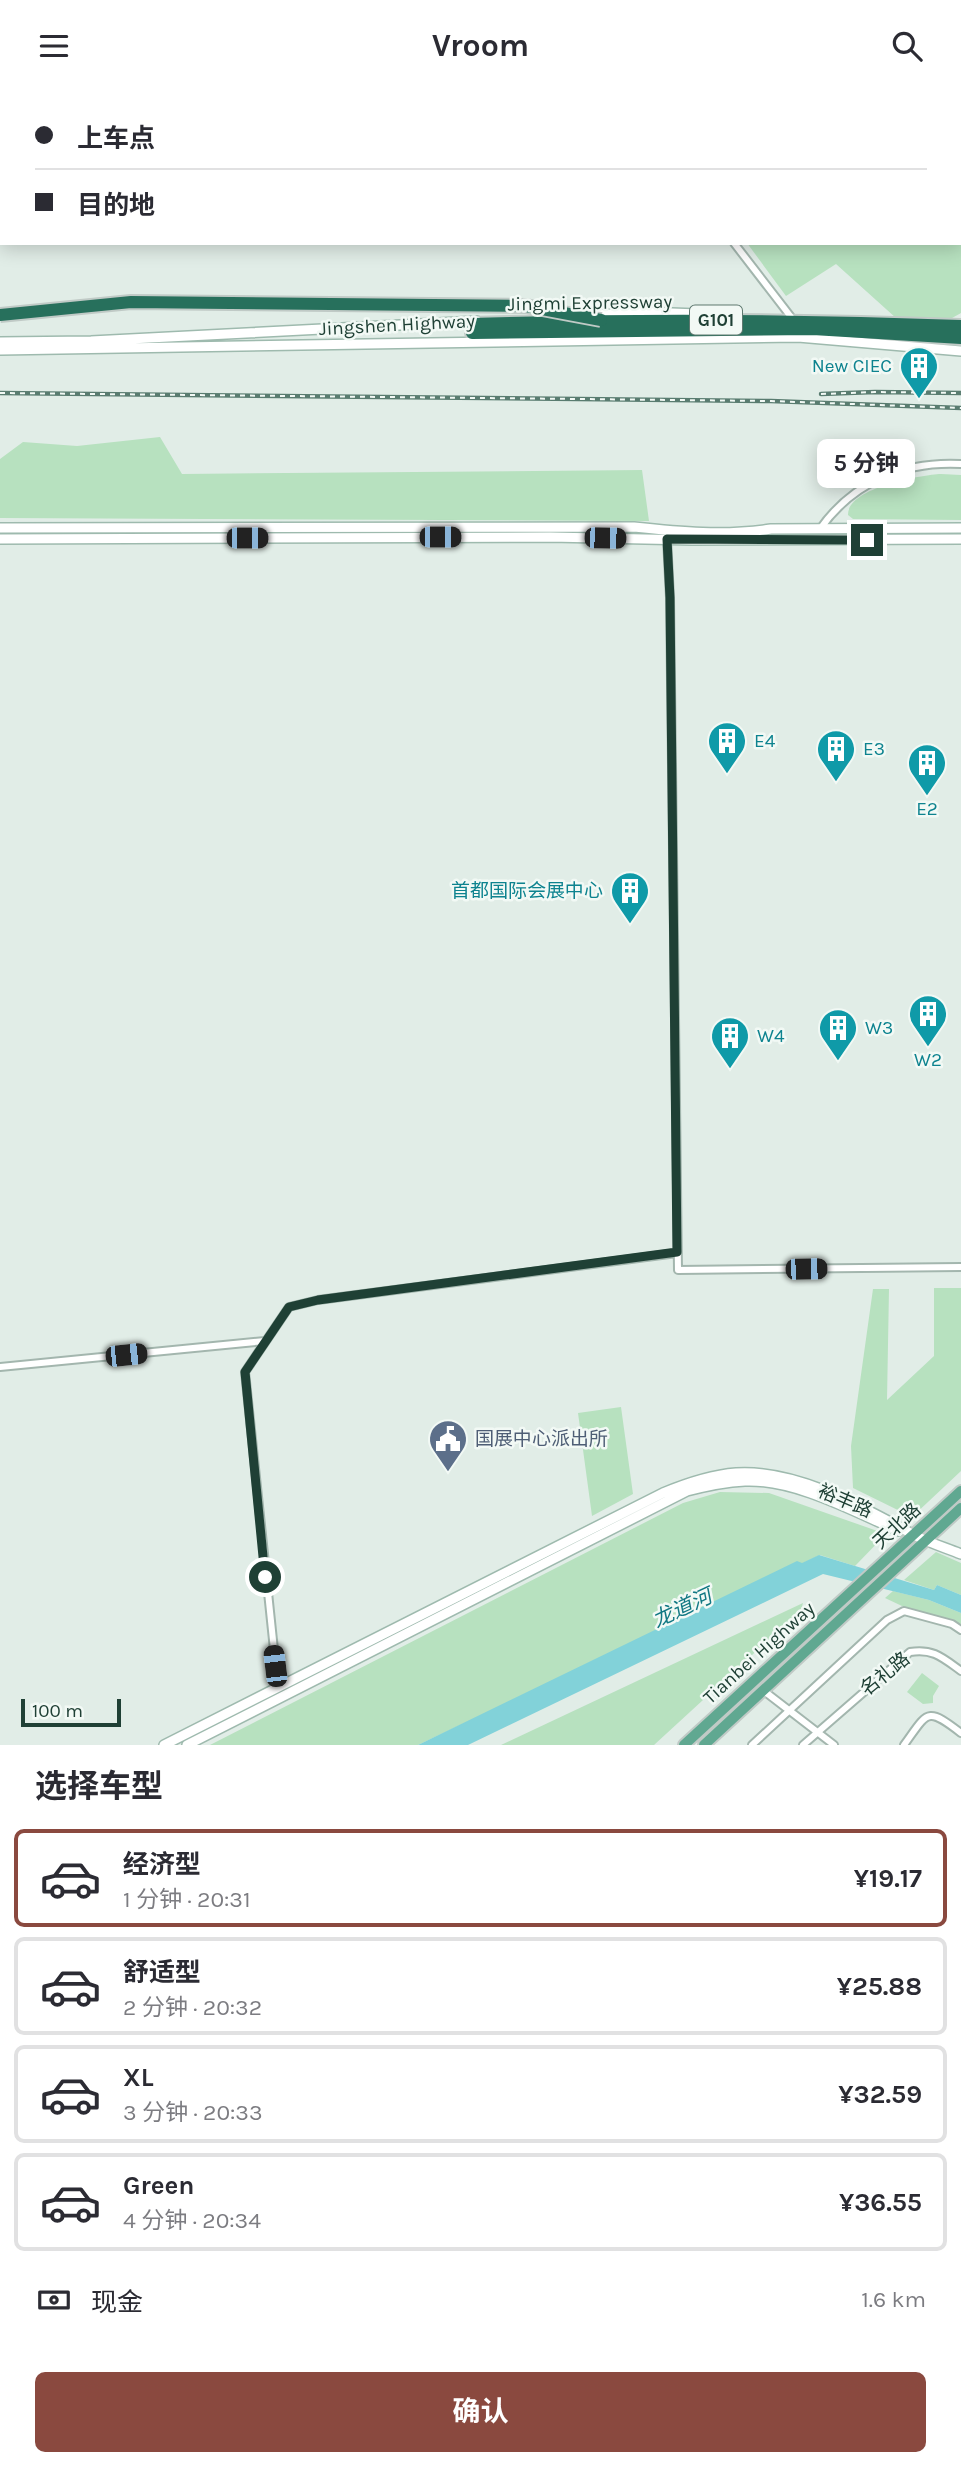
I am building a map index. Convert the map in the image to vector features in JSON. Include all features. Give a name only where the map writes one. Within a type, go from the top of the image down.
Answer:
[{"type":"highway","points":[[0,315],[131,302],[499,305],[526,306],[601,320]]},
{"type":"highway","name":"Jingmi Expressway","points":[[961,326],[813,320],[601,320],[472,328],[813,329],[961,338]]},
{"type":"main road","name":"天北路","points":[[857,1587],[961,1491]]},
{"type":"main road","name":"天北路","points":[[872,1591],[961,1508]]},
{"type":"main road","name":"Tianbei Highway","points":[[684,1745],[857,1587]]},
{"type":"main road","name":"Tianbei Highway","points":[[704,1745],[872,1591]]},
{"type":"street","points":[[736,245],[791,317]]},
{"type":"street","name":"Jingshen Highway","points":[[0,342],[91,341],[645,312],[961,321]]},
{"type":"street","name":"Jingshen Highway","points":[[0,350],[798,337],[961,351]]},
{"type":"street","points":[[820,529],[833,510],[852,494],[886,474],[939,463],[961,464]]},
{"type":"street","points":[[0,528],[634,527],[692,533],[745,533],[771,529],[961,528]]},
{"type":"street","points":[[0,539],[961,539]]},
{"type":"street","points":[[667,539],[670,598],[678,1271],[961,1267]]},
{"type":"street","points":[[280,1692],[245,1372],[289,1307],[318,1300],[677,1252]]},
{"type":"street","points":[[0,1367],[265,1341]]},
{"type":"street","name":"裕丰路","points":[[187,1745],[280,1692],[663,1493],[707,1477],[747,1473],[798,1482],[865,1508],[914,1535],[961,1554]]},
{"type":"street","points":[[752,1745],[887,1620],[904,1611],[952,1624],[961,1630]]},
{"type":"street","name":"名礼路","points":[[803,1745],[910,1652],[923,1649],[937,1654],[961,1671]]},
{"type":"street","points":[[764,1691],[834,1745]]},
{"type":"street","name":"裕丰路","points":[[164,1745],[280,1692]]},
{"type":"street","points":[[904,1745],[924,1717],[932,1715],[940,1717],[961,1733]]},
{"type":"green space","points":[[748,245],[961,245],[961,313],[936,327],[906,327],[836,264],[786,296]]},
{"type":"green space","points":[[160,437],[182,474],[642,470],[649,521],[0,518],[0,459],[23,442],[77,446]]},
{"type":"green space","points":[[941,474],[961,475],[961,520],[853,519],[848,515],[851,506],[859,497],[871,490],[902,480]]},
{"type":"green space","points":[[934,1288],[961,1288],[961,1471],[912,1517],[853,1488],[851,1446],[873,1289],[889,1289],[887,1400],[934,1356]]},
{"type":"green space","points":[[621,1407],[633,1494],[592,1516],[578,1413]]},
{"type":"green space","points":[[720,1492],[769,1493],[886,1534],[855,1566],[820,1555],[418,1745],[210,1745],[683,1503]]},
{"type":"green space","points":[[936,1552],[961,1563],[961,1595],[937,1585],[934,1590],[904,1580]]},
{"type":"green space","points":[[893,1591],[929,1600],[961,1613],[961,1624],[885,1598]]},
{"type":"green space","points":[[803,1603],[801,1610],[654,1745],[501,1745]]},
{"type":"green space","points":[[922,1673],[939,1686],[933,1696],[933,1703],[923,1704],[907,1692]]},
{"type":"water","name":"龙道河","points":[[819,1555],[934,1590],[937,1585],[961,1595],[961,1613],[929,1600],[823,1574],[468,1745],[418,1745],[797,1561],[802,1563]]},
{"type":"railway","points":[[0,393],[771,401],[961,408]]},
{"type":"railway","points":[[821,394],[961,393]]},
{"type":"place","name":"New CIEC","points":[[919,400]]},
{"type":"place","name":"E4","points":[[727,775]]},
{"type":"place","name":"E3","points":[[836,783]]},
{"type":"place","name":"E2","points":[[927,797]]},
{"type":"place","name":"首都国际会展中心","points":[[630,925]]},
{"type":"place","name":"W2","points":[[928,1048]]},
{"type":"place","name":"W3","points":[[838,1062]]},
{"type":"place","name":"W4","points":[[730,1070]]},
{"type":"place","name":"国展中心派出所","points":[[448,1473]]},
{"type":"route","points":[[265,1577],[245,1372],[289,1307],[318,1300],[677,1252],[670,598],[667,539],[867,540]]}]
